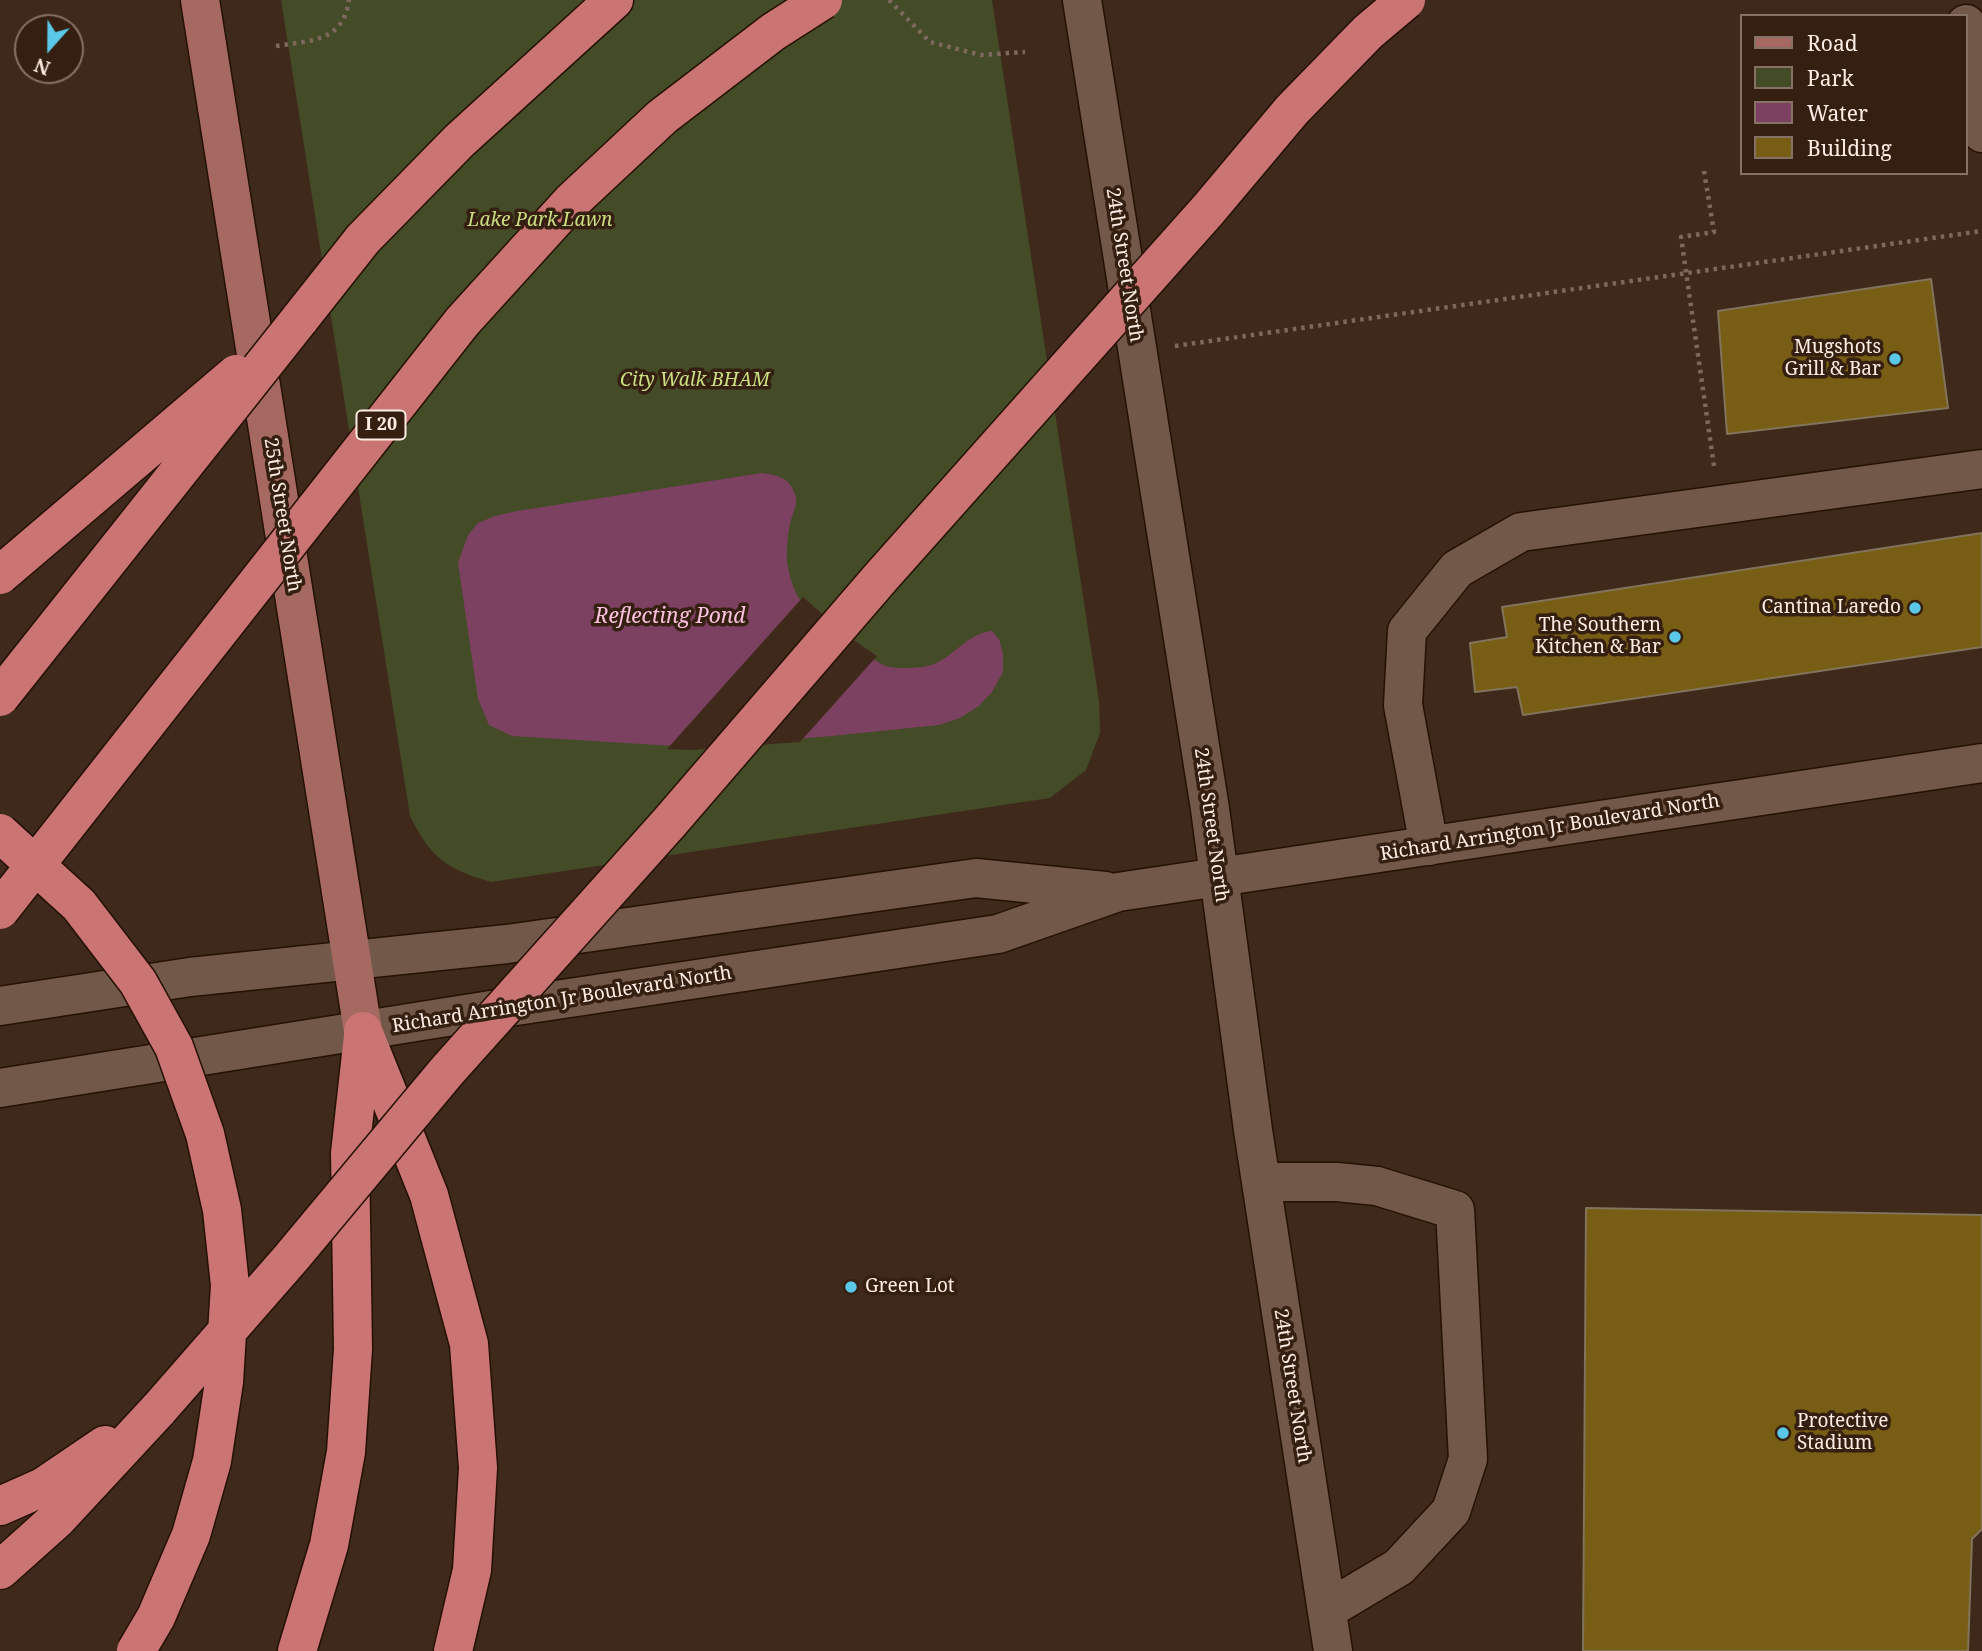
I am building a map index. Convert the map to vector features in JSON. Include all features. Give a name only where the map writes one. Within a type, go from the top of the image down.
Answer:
[{"type":"highway","points":[[0,697],[363,239],[459,141],[614,0]]},
{"type":"highway","name":"I 20","points":[[0,910],[462,322],[571,202],[662,117],[773,32],[823,0]]},
{"type":"highway","points":[[0,1570],[57,1519],[159,1409],[291,1258],[447,1071],[669,823],[901,555],[1208,210],[1292,110],[1368,32],[1406,0]]},
{"type":"highway","points":[[0,575],[299,320]]},
{"type":"highway","points":[[0,832],[79,905],[138,982],[174,1047],[205,1133],[222,1210],[230,1285],[225,1382],[212,1461],[191,1535],[156,1616],[136,1651]]},
{"type":"highway","points":[[297,1651],[329,1545],[346,1452],[353,1349],[350,1153],[363,1031]]},
{"type":"highway","points":[[363,1031],[429,1195],[469,1345],[478,1468],[472,1570],[453,1651]]},
{"type":"highway","points":[[0,1506],[43,1487],[159,1409]]},
{"type":"main road","name":"25th Street North","points":[[200,0],[363,1031]]},
{"type":"street","name":"24th Street North","points":[[1085,1],[1210,809],[1261,1182],[1333,1651]]},
{"type":"street","points":[[1968,38],[1982,132]]},
{"type":"street","points":[[1429,846],[1403,705],[1408,631],[1457,569],[1521,532],[1982,469]]},
{"type":"street","name":"Richard Arrington Jr Boulevard North","points":[[0,1088],[998,934],[1118,892],[1982,762]]},
{"type":"street","name":"Richard Arrington Jr Boulevard North","points":[[0,1006],[190,977],[507,944],[976,878],[1118,892]]},
{"type":"street","points":[[1261,1182],[1337,1182],[1377,1186],[1455,1210],[1468,1459],[1451,1511],[1399,1567],[1327,1609]]},
{"type":"path","points":[[276,46],[320,37],[340,27],[346,16],[349,0]]},
{"type":"path","points":[[889,0],[930,41],[981,55],[1024,52]]},
{"type":"path","points":[[1703,171],[1714,232],[1681,237],[1719,505]]},
{"type":"path","points":[[1138,351],[1982,232]]},
{"type":"green space","name":"City Walk BHAM","points":[[281,0],[992,0],[1099,701],[1100,733],[1086,770],[1050,798],[491,882],[462,872],[433,852],[410,816]]},
{"type":"water","name":"Reflecting Pond","points":[[762,473],[786,480],[795,494],[787,557],[798,597],[825,623],[867,655],[890,667],[923,667],[942,660],[973,637],[992,631],[999,639],[1003,654],[1003,672],[992,692],[979,706],[960,718],[939,725],[690,747],[512,736],[489,725],[478,699],[458,563],[468,535],[478,523],[517,511]]},
{"type":"pier","points":[[803,597],[845,634],[877,656],[800,742],[690,750],[667,749]]},
{"type":"building","points":[[1931,279],[1948,408],[1727,434],[1718,311]]},
{"type":"building","points":[[1982,533],[1982,647],[1523,715],[1517,687],[1475,692],[1470,643],[1507,637],[1502,607]]},
{"type":"building","name":"Protective Stadium","points":[[1586,1208],[1982,1215],[1982,1529],[1972,1539],[1968,1651],[1583,1651]]},
{"type":"place","name":"Mugshots Grill & Bar","points":[[1895,359]]},
{"type":"place","name":"Cantina Laredo","points":[[1915,608]]},
{"type":"place","name":"The Southern Kitchen & Bar","points":[[1675,637]]},
{"type":"place","name":"Green Lot","points":[[851,1287]]},
{"type":"place","name":"Protective Stadium","points":[[1783,1433]]},
{"type":"park label","name":"Lake Park Lawn","points":[[540,221]]}]
